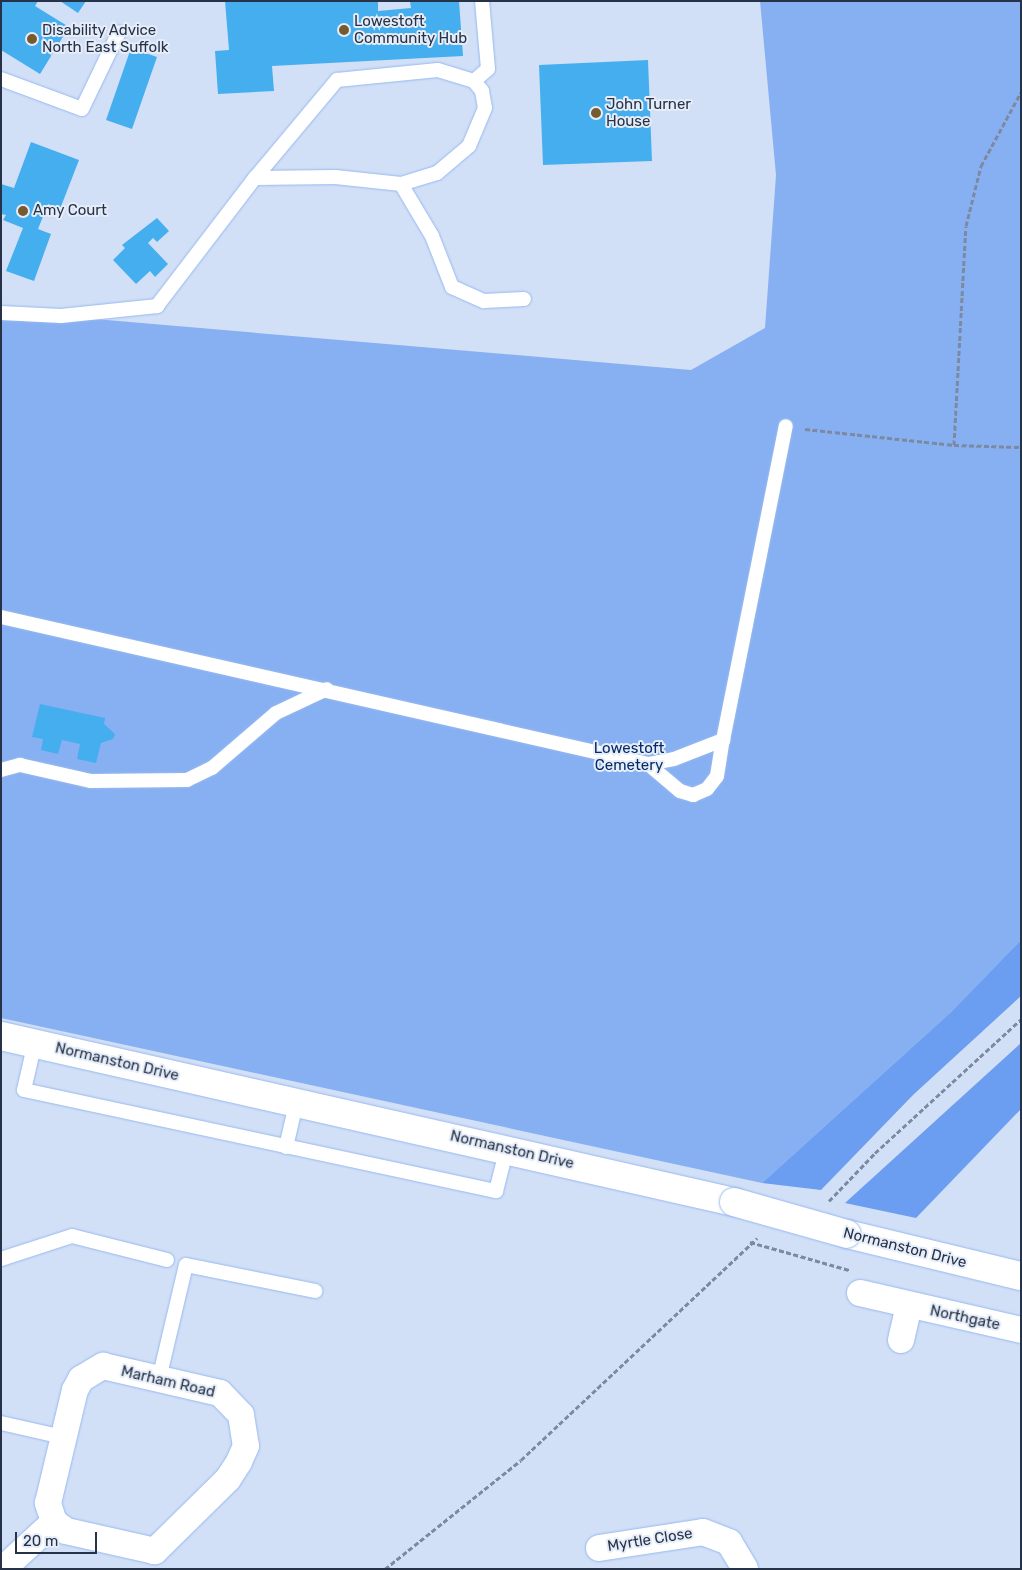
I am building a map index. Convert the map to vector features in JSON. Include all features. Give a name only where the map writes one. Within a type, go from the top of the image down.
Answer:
[{"type":"main road","name":"Normanston Drive","points":[[1,1036],[35,1042],[296,1104],[506,1148],[734,1202],[847,1234],[1021,1276]]},
{"type":"street","name":"Northgate","points":[[860,1293],[909,1306],[1021,1330]]},
{"type":"street","name":"Northgate","points":[[902,1340],[909,1306]]},
{"type":"street","name":"Marham Road","points":[[103,1366],[220,1393],[232,1401],[241,1415],[246,1446],[228,1479],[155,1551],[66,1531],[54,1522],[48,1503],[64,1437],[74,1390],[89,1372],[103,1366]]},
{"type":"street","points":[[3,1569],[54,1522]]},
{"type":"street","name":"Myrtle Close","points":[[598,1548],[703,1532],[729,1542],[745,1569]]},
{"type":"lane","points":[[474,81],[488,68],[482,1]]},
{"type":"lane","points":[[1,79],[82,109],[119,32]]},
{"type":"lane","points":[[1,313],[61,316],[157,306],[255,178],[337,80],[438,70],[474,81]]},
{"type":"lane","points":[[255,178],[335,177],[401,184],[437,173],[469,146],[485,108],[474,81]]},
{"type":"lane","points":[[401,184],[432,236],[452,287],[484,301],[524,299]]},
{"type":"lane","points":[[1,617],[327,689],[648,764],[693,796],[708,789],[718,776],[723,740],[786,426]]},
{"type":"lane","points":[[1,770],[20,765],[91,780],[187,780],[212,768],[276,713],[327,689]]},
{"type":"lane","points":[[648,764],[723,740]]},
{"type":"lane","points":[[35,1042],[24,1090],[496,1191],[506,1148]]},
{"type":"lane","points":[[286,1147],[296,1104]]},
{"type":"lane","points":[[1,1259],[72,1236],[167,1260]]},
{"type":"lane","points":[[159,1379],[186,1266],[315,1291]]},
{"type":"lane","points":[[1,1423],[64,1437]]},
{"type":"path","points":[[954,445],[966,226],[981,166],[1021,92]]},
{"type":"path","points":[[786,426],[954,445],[1021,447]]},
{"type":"path","points":[[822,1205],[1021,1019]]},
{"type":"path","points":[[385,1569],[521,1460],[749,1242],[765,1233]]},
{"type":"path","points":[[749,1242],[829,1264]]},
{"type":"green space","name":"Lowestoft Cemetery","points":[[760,1],[1021,1],[1021,940],[951,1012],[762,1183],[1,1018],[1,311],[691,370],[765,328],[776,175]]},
{"type":"shaded area","points":[[1021,940],[1021,996],[913,1095],[821,1190],[762,1183],[951,1012]]},
{"type":"shaded area","points":[[1021,1043],[1021,1109],[916,1218],[845,1203]]},
{"type":"building","name":"Disability Advice North East Suffolk","points":[[1,1],[38,1],[35,6],[69,27],[40,74],[1,50]]},
{"type":"building","name":"Disability Advice North East Suffolk","points":[[60,1],[86,1],[78,13]]},
{"type":"building","name":"Lowestoft Community Hub","points":[[225,1],[378,1],[378,11],[411,8],[410,1],[459,1],[463,56],[272,66],[274,91],[218,94],[215,51],[229,50]]},
{"type":"building","points":[[131,48],[157,57],[132,129],[106,120]]},
{"type":"building","name":"John Turner House","points":[[648,60],[652,161],[543,165],[539,65]]},
{"type":"building","name":"Amy Court","points":[[31,142],[79,160],[60,209],[48,204],[38,229],[51,234],[34,281],[6,271],[23,228],[3,220],[6,215],[1,214],[1,184],[14,188]]},
{"type":"building","points":[[157,218],[169,231],[157,242],[153,238],[148,243],[168,264],[155,277],[150,271],[136,284],[113,260],[125,248],[122,245]]},
{"type":"building","points":[[40,704],[105,718],[104,724],[115,734],[113,739],[101,743],[96,763],[77,759],[80,744],[62,740],[58,754],[41,750],[43,739],[32,737]]},
{"type":"place","name":"Lowestoft Community Hub","points":[[344,30]]},
{"type":"place","name":"Disability Advice North East Suffolk","points":[[32,39]]},
{"type":"place","name":"John Turner House","points":[[596,113]]},
{"type":"place","name":"Amy Court","points":[[23,211]]}]
